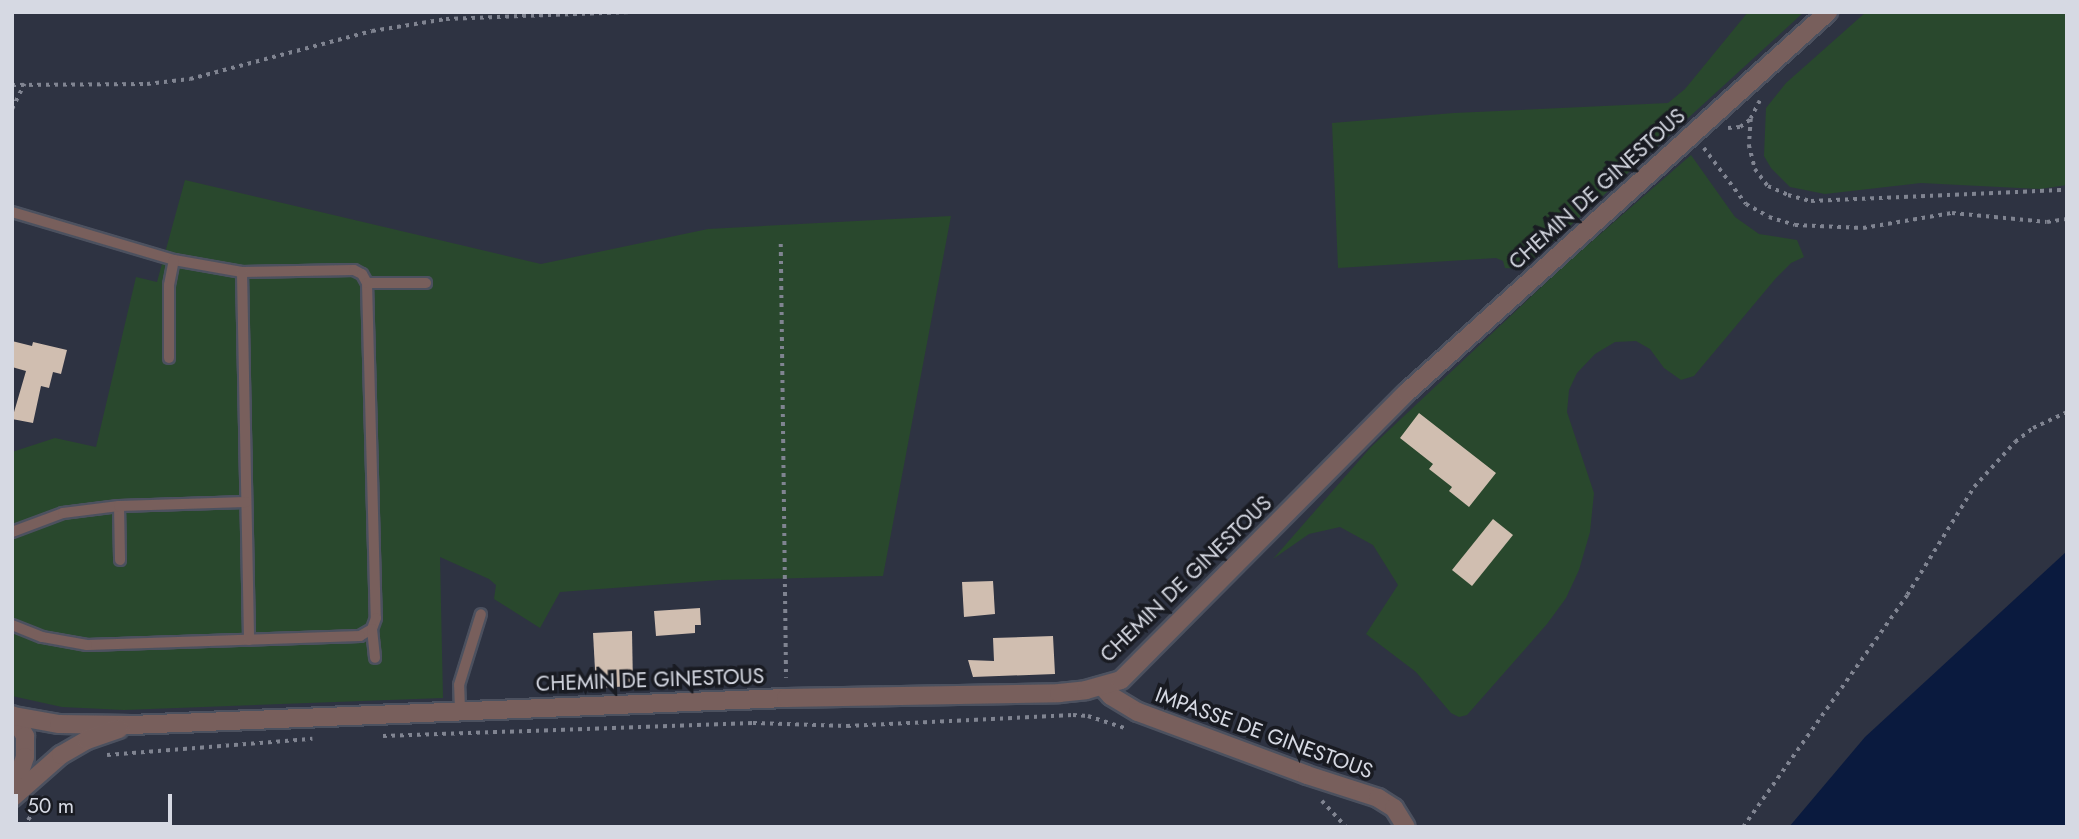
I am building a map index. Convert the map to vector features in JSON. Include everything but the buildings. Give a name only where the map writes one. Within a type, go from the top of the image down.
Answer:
[{"type":"street","name":"CHEMIN DE GINESTOUS","points":[[13,716],[59,724],[131,725],[786,698],[1059,693],[1122,680],[1406,393],[1828,12]]},
{"type":"street","name":"IMPASSE DE GINESTOUS","points":[[1102,686],[1111,696],[1148,716],[1378,798],[1394,808],[1406,827]]},
{"type":"street","name":"CHEMIN DE GINESTOUS","points":[[12,796],[25,757],[25,736],[13,716]]},
{"type":"street","name":"CHEMIN DE GINESTOUS","points":[[12,796],[61,754],[86,740],[131,725]]},
{"type":"lane","points":[[12,212],[174,261],[242,272],[354,270],[362,274],[368,283],[376,618],[372,629],[375,658]]},
{"type":"lane","points":[[169,358],[169,285],[174,261]]},
{"type":"lane","points":[[242,272],[249,640]]},
{"type":"lane","points":[[368,283],[426,283]]},
{"type":"lane","points":[[12,532],[63,513],[120,506],[246,502]]},
{"type":"lane","points":[[120,506],[120,560]]},
{"type":"lane","points":[[460,710],[459,685],[481,614]]},
{"type":"lane","points":[[12,625],[42,637],[87,645],[360,636],[372,629]]},
{"type":"path","points":[[12,85],[147,85],[190,79],[372,31],[446,19],[631,12]]},
{"type":"path","points":[[12,109],[24,84]]},
{"type":"path","points":[[1766,91],[1751,119],[1749,145],[1755,169],[1768,186],[1788,195],[1811,201],[2067,190]]},
{"type":"path","points":[[1704,149],[1746,204],[1769,217],[1795,225],[1863,228],[1952,213],[2047,222],[2067,219]]},
{"type":"path","points":[[781,244],[786,698]]},
{"type":"path","points":[[1743,827],[1907,595],[1974,487],[2015,442],[2033,428],[2067,412]]},
{"type":"path","points":[[370,737],[753,723],[847,726],[1073,715],[1088,716],[1132,731]]},
{"type":"path","points":[[99,757],[157,749],[315,739]]},
{"type":"path","points":[[23,827],[45,796]]},
{"type":"path","points":[[1313,796],[1326,804],[1346,827]]},
{"type":"green space","points":[[1748,12],[1804,12],[1523,269],[1505,268],[1503,261],[1496,258],[1338,268],[1332,123],[1454,113],[1668,103],[1685,89]]},
{"type":"green space","points":[[1866,12],[2067,12],[2067,185],[2040,189],[1921,183],[1825,194],[1790,187],[1771,168],[1764,156],[1766,108],[1786,83]]},
{"type":"green space","points":[[1691,155],[1735,217],[1759,234],[1797,240],[1804,257],[1791,263],[1776,278],[1694,376],[1681,380],[1664,368],[1650,349],[1636,341],[1615,342],[1595,354],[1577,373],[1569,390],[1567,412],[1594,493],[1590,532],[1579,570],[1566,598],[1547,624],[1467,715],[1459,717],[1451,713],[1416,672],[1366,634],[1398,585],[1373,545],[1340,527],[1309,534],[1273,559],[1371,447],[1567,263]]},
{"type":"green space","points":[[185,180],[541,264],[708,229],[951,216],[883,576],[720,580],[560,592],[540,628],[494,599],[496,585],[489,579],[440,557],[443,698],[124,710],[62,707],[12,696],[12,452],[55,438],[96,447],[136,277],[157,282]]},
{"type":"water","points":[[2067,551],[2067,827],[1789,827],[1865,737]]}]
